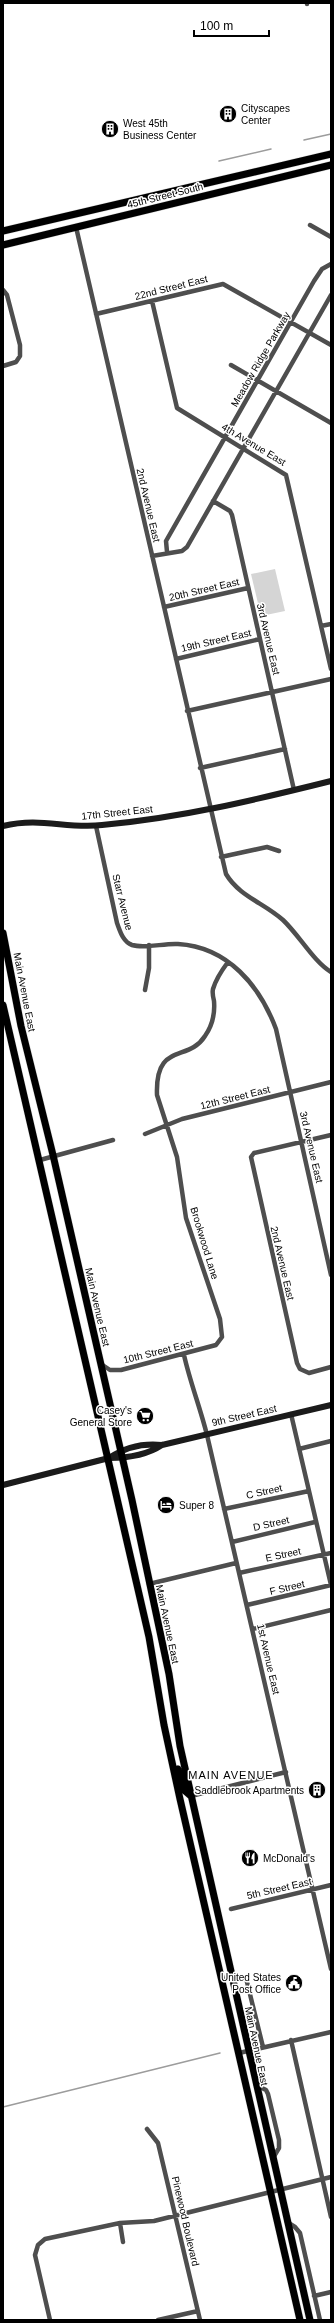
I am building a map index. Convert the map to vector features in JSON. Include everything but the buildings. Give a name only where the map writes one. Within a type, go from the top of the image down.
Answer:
[{"type":"main road","name":"45th Street South","points":[[3,231],[331,154]]},
{"type":"main road","name":"45th Street South","points":[[3,245],[331,166]]},
{"type":"main road","name":"Main Avenue East","points":[[3,933],[20,1026],[53,1155],[123,1458],[169,1674],[178,1733],[191,1796],[218,1911],[247,2051],[310,2320]]},
{"type":"main road","name":"Main Avenue East","points":[[3,1005],[109,1458],[149,1637],[167,1739],[300,2320]]},
{"type":"main road","points":[[125,1531],[132,1544],[141,1580],[149,1584]]},
{"type":"main road","points":[[167,1739],[174,1752],[183,1788],[191,1796]]},
{"type":"street","points":[[310,225],[331,237]]},
{"type":"street","name":"2nd Avenue East","points":[[76,227],[210,810]]},
{"type":"street","name":"Meadow Ridge Parkway","points":[[166,552],[166,541],[322,269],[331,264]]},
{"type":"street","name":"22nd Street East","points":[[96,314],[223,284],[331,345]]},
{"type":"street","points":[[3,290],[8,295],[20,345],[20,356],[16,362],[3,366]]},
{"type":"street","points":[[152,556],[166,552],[182,551],[187,547],[331,295]]},
{"type":"street","name":"4th Avenue East","points":[[152,301],[176,408],[226,437],[286,475],[331,669]]},
{"type":"street","points":[[231,365],[331,423]]},
{"type":"street","name":"3rd Avenue East","points":[[213,501],[230,511],[232,515],[294,790]]},
{"type":"street","name":"20th Street East","points":[[164,607],[248,588]]},
{"type":"street","points":[[321,626],[331,624]]},
{"type":"street","name":"19th Street East","points":[[176,659],[260,639]]},
{"type":"street","points":[[188,711],[331,679]]},
{"type":"street","points":[[200,768],[285,748]]},
{"type":"street","name":"17th Street East","points":[[3,826],[29,821],[81,827],[96,826],[210,810],[331,781]]},
{"type":"street","points":[[210,810],[226,874],[238,891],[265,906],[282,920],[300,937],[321,964],[331,972]]},
{"type":"street","name":"Starr Avenue","points":[[96,826],[117,923],[123,938],[130,945],[179,944],[199,948],[228,962],[248,979],[268,1010],[276,1029],[290,1092]]},
{"type":"street","points":[[222,857],[267,847],[279,851]]},
{"type":"street","points":[[145,990],[149,968],[149,945]]},
{"type":"street","name":"Brookwood Lane","points":[[220,1342],[222,1332],[220,1319],[186,1218],[180,1169],[168,1126],[157,1095],[160,1069],[170,1056],[193,1047],[205,1037],[212,1019],[212,990],[228,962]]},
{"type":"street","name":"12th Street East","points":[[145,1134],[168,1126],[182,1119],[331,1082]]},
{"type":"street","name":"3rd Avenue East","points":[[290,1092],[331,1275]]},
{"type":"street","points":[[302,1142],[331,1135]]},
{"type":"street","points":[[40,1160],[53,1155],[114,1140]]},
{"type":"street","name":"2nd Avenue East","points":[[302,1142],[254,1153],[251,1157],[295,1357],[300,1369],[303,1372],[309,1373],[331,1367]]},
{"type":"street","name":"10th Street East","points":[[101,1364],[106,1369],[113,1370],[184,1355],[216,1345],[220,1342]]},
{"type":"street","name":"1st Avenue East","points":[[184,1355],[190,1383],[199,1405],[207,1434],[331,1969]]},
{"type":"street","name":"9th Street East","points":[[109,1458],[121,1450],[151,1444],[162,1445],[331,1405]]},
{"type":"street","points":[[291,1414],[315,1522],[331,1585]]},
{"type":"street","points":[[299,1449],[331,1441]]},
{"type":"street","name":"9th Street East","points":[[109,1458],[123,1458],[153,1451],[162,1445]]},
{"type":"street","points":[[3,1485],[109,1458]]},
{"type":"street","name":"C Street","points":[[224,1509],[308,1491]]},
{"type":"street","name":"D Street","points":[[232,1542],[315,1522]]},
{"type":"street","name":"E Street","points":[[239,1573],[331,1553]]},
{"type":"street","points":[[149,1584],[236,1563]]},
{"type":"street","name":"F Street","points":[[247,1605],[331,1585]]},
{"type":"street","points":[[253,1629],[331,1610]]},
{"type":"street","points":[[191,1796],[286,1772]]},
{"type":"street","name":"5th Street East","points":[[231,1908],[331,1885]]},
{"type":"street","points":[[246,1978],[263,2047]]},
{"type":"street","points":[[239,2053],[331,2032]]},
{"type":"street","points":[[291,2040],[331,2217]]},
{"type":"street","points":[[255,2084],[266,2090],[272,2109],[279,2140],[279,2148],[272,2159]]},
{"type":"street","name":"Pinewood Boulevard","points":[[147,2129],[158,2143],[200,2320]]},
{"type":"street","points":[[50,2320],[35,2255],[38,2245],[45,2239],[120,2223],[154,2220],[331,2177]]},
{"type":"street","points":[[286,2221],[295,2227],[300,2233],[320,2320]]},
{"type":"street","points":[[120,2223],[123,2242]]},
{"type":"street","points":[[314,2296],[331,2292]]},
{"type":"street","points":[[158,2320],[198,2311]]},
{"type":"shaded area","points":[[275,569],[285,611],[261,616],[251,574]]},
{"type":"waterway","points":[[304,140],[331,134]]},
{"type":"waterway","points":[[219,161],[271,149]]},
{"type":"waterway","points":[[3,2107],[220,2053]]},
{"type":"place","name":"Cityscapes Center","points":[[228,114]]},
{"type":"place","name":"West 45th Business Center","points":[[110,129]]},
{"type":"place","name":"Casey's General Store","points":[[145,1416]]},
{"type":"place","name":"Super 8","points":[[166,1505]]},
{"type":"place","name":"Saddlebrook Apartments","points":[[317,1790]]},
{"type":"place","name":"McDonald's","points":[[250,1858]]},
{"type":"place","name":"United States Post Office","points":[[294,1983]]},
{"type":"district","name":"MAIN AVENUE","points":[[231,1775]]}]
